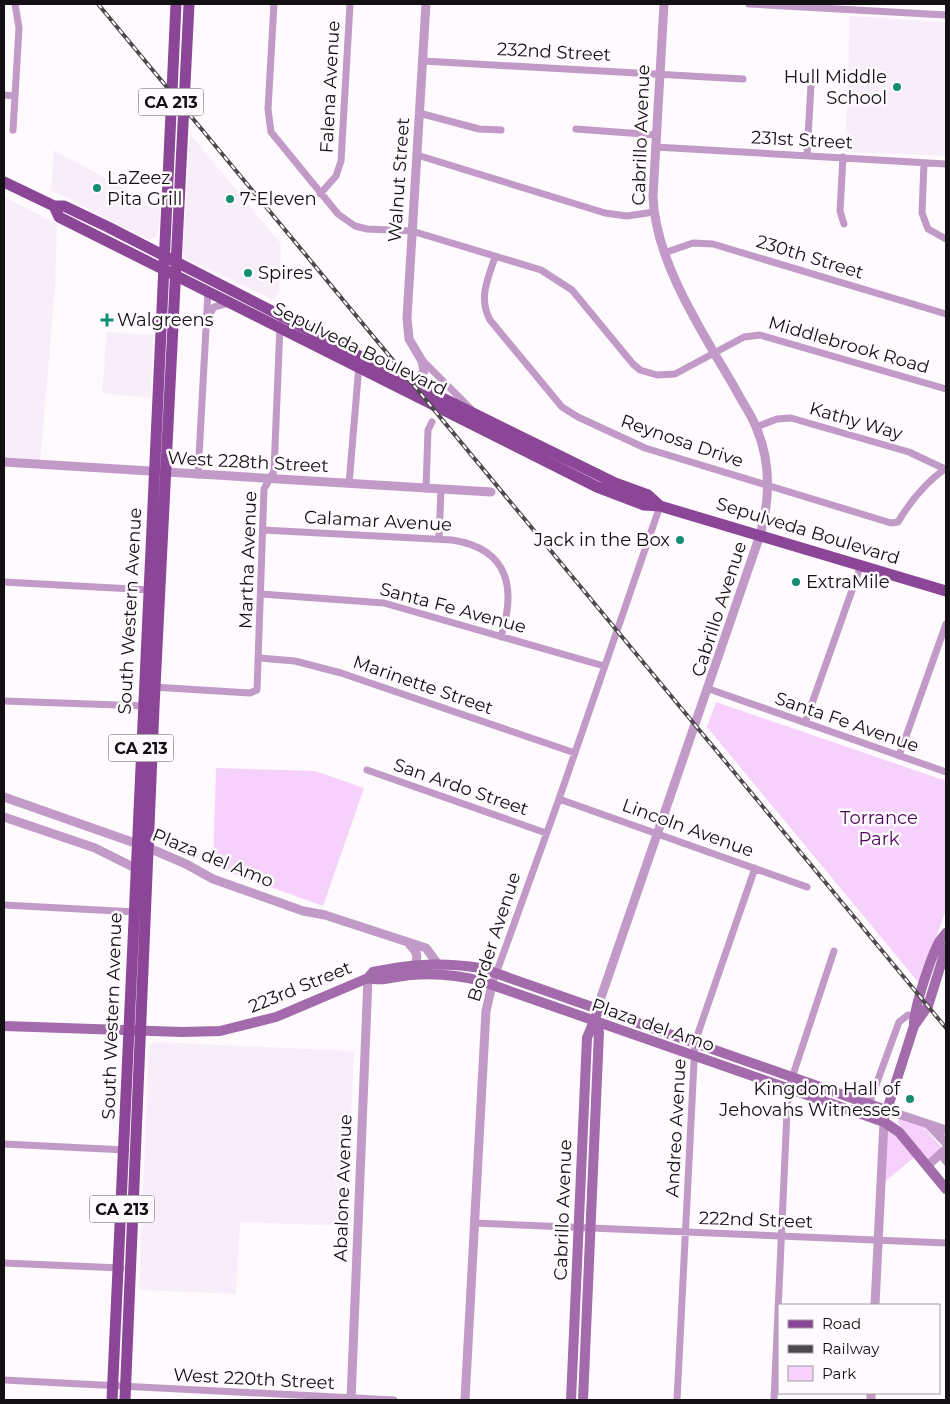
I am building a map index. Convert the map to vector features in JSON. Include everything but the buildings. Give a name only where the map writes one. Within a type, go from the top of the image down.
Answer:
[{"type":"main road","name":"South Western Avenue","points":[[125,1400],[131,1263],[129,1029],[136,844],[148,707],[154,591],[159,473],[156,401],[176,4]]},
{"type":"main road","name":"South Western Avenue","points":[[159,473],[167,436],[188,4]]},
{"type":"main road","name":"Sepulveda Boulevard","points":[[4,182],[54,206],[64,206],[164,254],[361,356],[412,389],[559,462]]},
{"type":"main road","name":"Sepulveda Boulevard","points":[[54,206],[59,217],[358,368],[472,411],[624,499],[644,506],[660,506],[946,591]]},
{"type":"main road","points":[[156,401],[161,401],[163,404],[161,424],[167,436]]},
{"type":"main road","name":"South Western Avenue","points":[[112,1400],[119,1268],[142,1030],[149,848],[148,707]]},
{"type":"main road","points":[[884,1122],[886,1110],[939,941],[946,935]]},
{"type":"main road","points":[[914,1021],[928,1006],[946,948]]},
{"type":"main road","name":"Plaza del Amo","points":[[886,1110],[497,973],[438,963],[414,964],[373,972],[368,978],[376,980],[412,975],[468,977],[884,1122],[898,1132],[946,1189]]},
{"type":"main road","name":"223rd Street","points":[[4,1026],[198,1032],[236,1028],[276,1017],[368,978]]},
{"type":"main road","name":"Cabrillo Avenue","points":[[571,1400],[586,1038],[595,1022],[597,1009]]},
{"type":"main road","name":"Cabrillo Avenue","points":[[583,1400],[598,1032],[595,1022]]},
{"type":"street","points":[[13,130],[19,28],[15,4]]},
{"type":"street","name":"Middlebrook Road","points":[[274,4],[268,122],[277,141],[320,194],[338,214],[355,226],[368,230],[412,232],[541,270],[563,283],[576,294],[633,364],[649,374],[667,376],[675,374],[744,337],[760,334],[946,389]]},
{"type":"street","name":"Falena Avenue","points":[[320,194],[336,176],[341,160],[350,4]]},
{"type":"street","name":"Walnut Street","points":[[426,4],[407,330],[412,348],[472,411]]},
{"type":"street","name":"Cabrillo Avenue","points":[[597,1009],[656,832],[709,689],[760,535],[766,510],[768,485],[767,468],[756,427],[674,279],[664,253],[654,212],[655,147],[664,4]]},
{"type":"street","points":[[749,4],[946,15]]},
{"type":"street","name":"232nd Street","points":[[423,61],[743,79]]},
{"type":"street","points":[[807,155],[812,85]]},
{"type":"street","points":[[4,95],[14,96]]},
{"type":"street","points":[[420,113],[489,131],[501,130]]},
{"type":"street","points":[[576,129],[656,135]]},
{"type":"street","name":"231st Street","points":[[655,147],[946,164]]},
{"type":"street","points":[[417,155],[605,213],[627,216],[654,212]]},
{"type":"street","points":[[843,157],[840,211],[844,224]]},
{"type":"street","points":[[924,163],[922,213],[928,229],[946,238]]},
{"type":"street","name":"230th Street","points":[[664,253],[693,243],[713,244],[946,314]]},
{"type":"street","name":"Reynosa Drive","points":[[495,257],[483,294],[485,311],[490,320],[562,407],[578,417],[645,448],[895,523],[898,522],[904,510],[923,487],[946,469]]},
{"type":"street","points":[[198,475],[208,292]]},
{"type":"street","points":[[206,321],[214,307],[229,303]]},
{"type":"street","name":"Martha Avenue","points":[[149,687],[250,693],[258,690],[264,488],[274,470],[280,315]]},
{"type":"street","name":"Walnut Street","points":[[412,389],[423,376],[424,371],[418,355]]},
{"type":"street","points":[[349,484],[358,368],[361,356]]},
{"type":"street","name":"Kathy Way","points":[[756,427],[777,419],[791,418],[909,452],[946,469]]},
{"type":"street","points":[[426,489],[428,430],[432,422]]},
{"type":"street","name":"West 228th Street","points":[[4,462],[491,492]]},
{"type":"street","points":[[439,539],[442,489]]},
{"type":"street","name":"Border Avenue","points":[[465,1400],[486,1011],[492,985],[559,799],[660,506]]},
{"type":"street","name":"Calamar Avenue","points":[[263,530],[439,539],[472,545],[498,563],[504,573],[510,594],[507,619],[501,637]]},
{"type":"street","points":[[805,723],[861,565]]},
{"type":"street","points":[[4,582],[154,591]]},
{"type":"street","name":"Santa Fe Avenue","points":[[261,594],[384,603],[604,666]]},
{"type":"street","points":[[899,756],[946,624]]},
{"type":"street","name":"Marinette Street","points":[[259,658],[296,661],[326,668],[575,753]]},
{"type":"street","name":"Santa Fe Avenue","points":[[709,689],[946,772]]},
{"type":"street","points":[[4,701],[148,707]]},
{"type":"street","name":"San Ardo Street","points":[[367,770],[546,833]]},
{"type":"street","name":"Plaza del Amo","points":[[4,797],[149,848],[186,864],[212,879],[426,948],[438,963]]},
{"type":"street","name":"Lincoln Avenue","points":[[559,799],[807,887]]},
{"type":"street","points":[[4,817],[95,848],[148,874]]},
{"type":"street","name":"Andreo Avenue","points":[[677,1400],[695,1042],[755,868]]},
{"type":"street","points":[[4,905],[147,913]]},
{"type":"street","points":[[410,944],[416,951],[417,960],[414,964]]},
{"type":"street","points":[[779,1304],[790,1077],[834,951]]},
{"type":"street","name":"Abalone Avenue","points":[[351,1400],[368,978]]},
{"type":"street","points":[[869,1104],[899,1022],[908,1015],[914,1021]]},
{"type":"street","points":[[886,1110],[946,1130]]},
{"type":"street","points":[[875,1304],[884,1122]]},
{"type":"street","points":[[929,1124],[946,1143]]},
{"type":"street","points":[[4,1144],[130,1150]]},
{"type":"street","points":[[927,1166],[944,1155]]},
{"type":"street","name":"222nd Street","points":[[474,1222],[686,1233],[946,1243]]},
{"type":"street","points":[[4,1263],[119,1268],[131,1263]]},
{"type":"street","points":[[774,1400],[778,1318]]},
{"type":"street","name":"West 220th Street","points":[[4,1380],[351,1400],[394,1400]]},
{"type":"shaded area","name":"Hull Middle School","points":[[850,16],[946,22],[946,156],[845,152]]},
{"type":"shaded area","points":[[190,134],[281,244],[279,292],[274,300],[187,259],[183,255]]},
{"type":"shaded area","points":[[54,150],[160,208],[158,236],[149,240],[51,190]]},
{"type":"shaded area","points":[[4,197],[57,224],[55,287],[40,464],[4,461]]},
{"type":"shaded area","points":[[107,332],[153,335],[151,398],[102,393]]},
{"type":"shaded area","points":[[155,1042],[354,1051],[346,1226],[240,1222],[236,1294],[139,1290],[149,1045]]},
{"type":"green space","name":"Torrance Park","points":[[716,702],[946,781],[946,910],[919,983],[707,727]]},
{"type":"green space","points":[[216,768],[315,771],[364,788],[323,906],[213,866]]},
{"type":"green space","points":[[900,1119],[925,1128],[943,1149],[928,1160],[898,1123]]},
{"type":"green space","points":[[885,1124],[917,1155],[882,1184]]},
{"type":"railway","points":[[98,4],[946,1028]]},
{"type":"place","name":"Hull Middle School","points":[[897,87]]},
{"type":"place","name":"LaZeez Pita Grill","points":[[97,188]]},
{"type":"place","name":"7-Eleven","points":[[230,199]]},
{"type":"place","name":"Spires","points":[[248,273]]},
{"type":"place","name":"Walgreens","points":[[107,320]]},
{"type":"place","name":"Jack in the Box","points":[[680,540]]},
{"type":"place","name":"ExtraMile","points":[[796,582]]},
{"type":"place","name":"Kingdom Hall of Jehovahs Witnesses","points":[[910,1099]]}]
